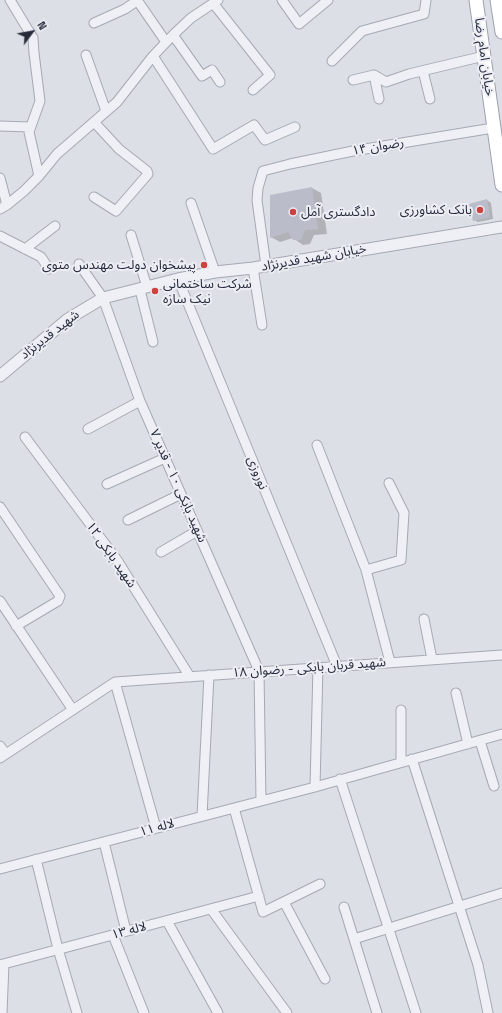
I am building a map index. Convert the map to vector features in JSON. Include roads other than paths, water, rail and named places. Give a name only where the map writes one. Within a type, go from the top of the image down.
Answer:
[{"type":"main road","name":"خیابان امام رضا","points":[[476,0],[502,185]]},
{"type":"main road","points":[[499,8],[502,32]]},
{"type":"street","points":[[10,0],[33,38],[40,101],[29,132],[40,176]]},
{"type":"street","points":[[94,23],[125,9],[137,0],[202,76],[212,70],[220,82]]},
{"type":"street","points":[[282,0],[299,24],[328,0]]},
{"type":"street","points":[[332,61],[362,31],[424,14],[426,0]]},
{"type":"street","points":[[3,207],[24,191],[40,176],[57,154],[117,102],[169,38],[191,18],[216,2],[270,75],[253,90]]},
{"type":"street","points":[[86,55],[106,111]]},
{"type":"street","points":[[153,56],[213,149],[254,125],[265,140],[295,127]]},
{"type":"street","points":[[353,80],[374,75],[386,82],[484,56]]},
{"type":"street","points":[[423,71],[430,98]]},
{"type":"street","points":[[374,75],[379,99]]},
{"type":"street","points":[[94,122],[119,149],[147,171],[148,174],[116,211],[94,197]]},
{"type":"street","points":[[0,126],[30,127]]},
{"type":"street","name":"رضوان ۱۴","points":[[266,266],[257,200],[258,188],[263,171],[352,151],[493,128]]},
{"type":"street","points":[[0,178],[3,207]]},
{"type":"street","points":[[191,203],[215,272]]},
{"type":"street","points":[[25,249],[55,226]]},
{"type":"street","name":"خيابان شهيد قديرنژاد","points":[[103,298],[178,279],[215,272],[266,266],[502,227]]},
{"type":"street","points":[[131,235],[144,288],[153,342]]},
{"type":"street","points":[[0,236],[41,257],[49,269]]},
{"type":"street","name":"شهید بابکی ۱۰ - قدیر ۷","points":[[79,264],[103,298],[140,401],[259,671]]},
{"type":"street","points":[[253,268],[262,325]]},
{"type":"street","name":"نوروزی","points":[[178,279],[337,666]]},
{"type":"street","name":"شهید قدیرنژاد","points":[[0,376],[68,319],[103,298]]},
{"type":"street","points":[[88,428],[140,401]]},
{"type":"street","name":"شهید بابکی ۱۲","points":[[25,437],[117,560],[190,677]]},
{"type":"street","points":[[317,445],[366,570],[390,662]]},
{"type":"street","points":[[107,484],[165,458]]},
{"type":"street","points":[[366,570],[401,560],[404,513],[389,483]]},
{"type":"street","points":[[128,520],[181,494]]},
{"type":"street","points":[[0,507],[60,596],[58,601],[16,626]]},
{"type":"street","points":[[161,552],[197,532]]},
{"type":"street","points":[[0,601],[73,710]]},
{"type":"street","points":[[424,619],[432,660]]},
{"type":"street","name":"شهید قربان بابکی - رضوان ۱۸","points":[[115,682],[502,654]]},
{"type":"street","points":[[315,787],[318,667]]},
{"type":"street","points":[[259,671],[260,801]]},
{"type":"street","points":[[202,816],[210,675]]},
{"type":"street","points":[[0,746],[3,756],[115,682],[156,828]]},
{"type":"street","points":[[456,693],[468,744]]},
{"type":"street","points":[[401,710],[402,762]]},
{"type":"street","name":"لاله ۱۱","points":[[0,868],[315,787],[502,734]]},
{"type":"street","points":[[480,741],[494,786]]},
{"type":"street","points":[[412,760],[478,965],[488,1013]]},
{"type":"street","points":[[340,779],[416,1013]]},
{"type":"street","points":[[234,808],[263,912],[320,884]]},
{"type":"street","points":[[104,842],[126,931]]},
{"type":"street","points":[[36,859],[58,949],[77,1013]]},
{"type":"street","points":[[354,939],[502,893]]},
{"type":"street","name":"لاله ۱۳","points":[[2,964],[259,896]]},
{"type":"street","points":[[284,902],[326,979]]},
{"type":"street","points":[[344,908],[377,1013]]},
{"type":"street","points":[[211,909],[287,1013]]},
{"type":"street","points":[[167,921],[218,1013]]},
{"type":"street","points":[[113,935],[144,1013]]},
{"type":"street","points":[[2,964],[2,1013]]},
{"type":"place","name":"بانک کشاورزی","points":[[480,210]]},
{"type":"place","name":"دادگستری آمل","points":[[293,212]]},
{"type":"place","name":"پیشخوان دولت مهندس متوی","points":[[204,265]]},
{"type":"place","name":"شرکت ساختمانی نیک سازه","points":[[155,291]]}]
